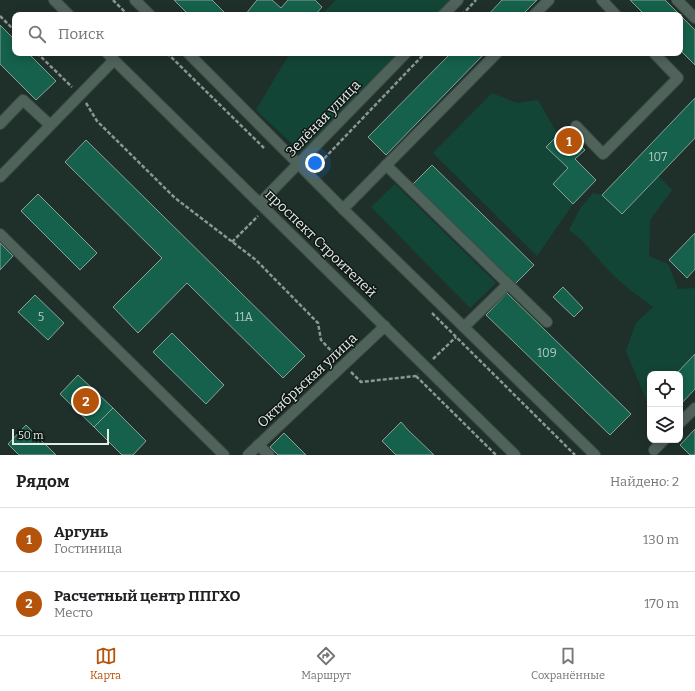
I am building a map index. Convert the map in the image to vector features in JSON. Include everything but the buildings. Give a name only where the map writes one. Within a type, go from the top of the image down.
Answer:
[{"type":"street","points":[[54,0],[66,12]]},
{"type":"street","points":[[134,0],[147,12]]},
{"type":"street","points":[[446,12],[458,0]]},
{"type":"street","points":[[537,12],[549,0]]},
{"type":"street","points":[[602,0],[613,12]]},
{"type":"street","points":[[677,0],[695,18]]},
{"type":"street","points":[[191,56],[343,209],[595,455]]},
{"type":"street","name":"Зелёная улица","points":[[260,203],[403,56]]},
{"type":"street","points":[[343,209],[493,56]]},
{"type":"street","points":[[576,126],[603,154],[678,78],[657,56]]},
{"type":"street","points":[[0,177],[80,94],[110,57]]},
{"type":"street","name":"проспект Строителей","points":[[110,57],[515,455]]},
{"type":"street","points":[[0,124],[23,100],[50,125]]},
{"type":"street","points":[[386,165],[507,285],[547,322]]},
{"type":"street","points":[[0,234],[224,455]]},
{"type":"street","points":[[464,327],[507,285]]},
{"type":"street","name":"Октябрьская улица","points":[[248,455],[385,326]]},
{"type":"street","points":[[683,420],[695,408]]},
{"type":"street","points":[[654,450],[661,443]]},
{"type":"street","points":[[258,445],[269,455]]},
{"type":"path","points":[[113,0],[125,12]]},
{"type":"path","points":[[465,12],[476,0]]},
{"type":"path","points":[[0,16],[12,28]]},
{"type":"path","points":[[40,56],[80,94],[98,121],[175,198],[256,260],[318,324],[321,340],[361,382],[416,376],[456,337]]},
{"type":"path","points":[[309,174],[422,56]]},
{"type":"path","points":[[416,376],[496,455]]},
{"type":"green space","points":[[336,0],[451,0],[439,12],[324,12]]},
{"type":"green space","points":[[288,56],[395,56],[301,152],[256,110]]},
{"type":"green space","points":[[492,93],[517,103],[538,100],[558,135],[546,147],[568,168],[553,184],[573,204],[537,256],[433,153]]},
{"type":"green space","points":[[658,176],[672,190],[650,220],[649,256],[668,264],[678,289],[695,288],[695,354],[679,371],[647,371],[647,402],[626,351],[636,323],[653,307],[615,277],[585,244],[569,230],[580,209],[593,193],[602,195],[622,214]]},
{"type":"green space","points":[[395,184],[496,283],[470,308],[371,207]]},
{"type":"place","name":"Аргунь","points":[[569,141]]},
{"type":"place","name":"Расчетный центр ППГХО","points":[[86,401]]}]
